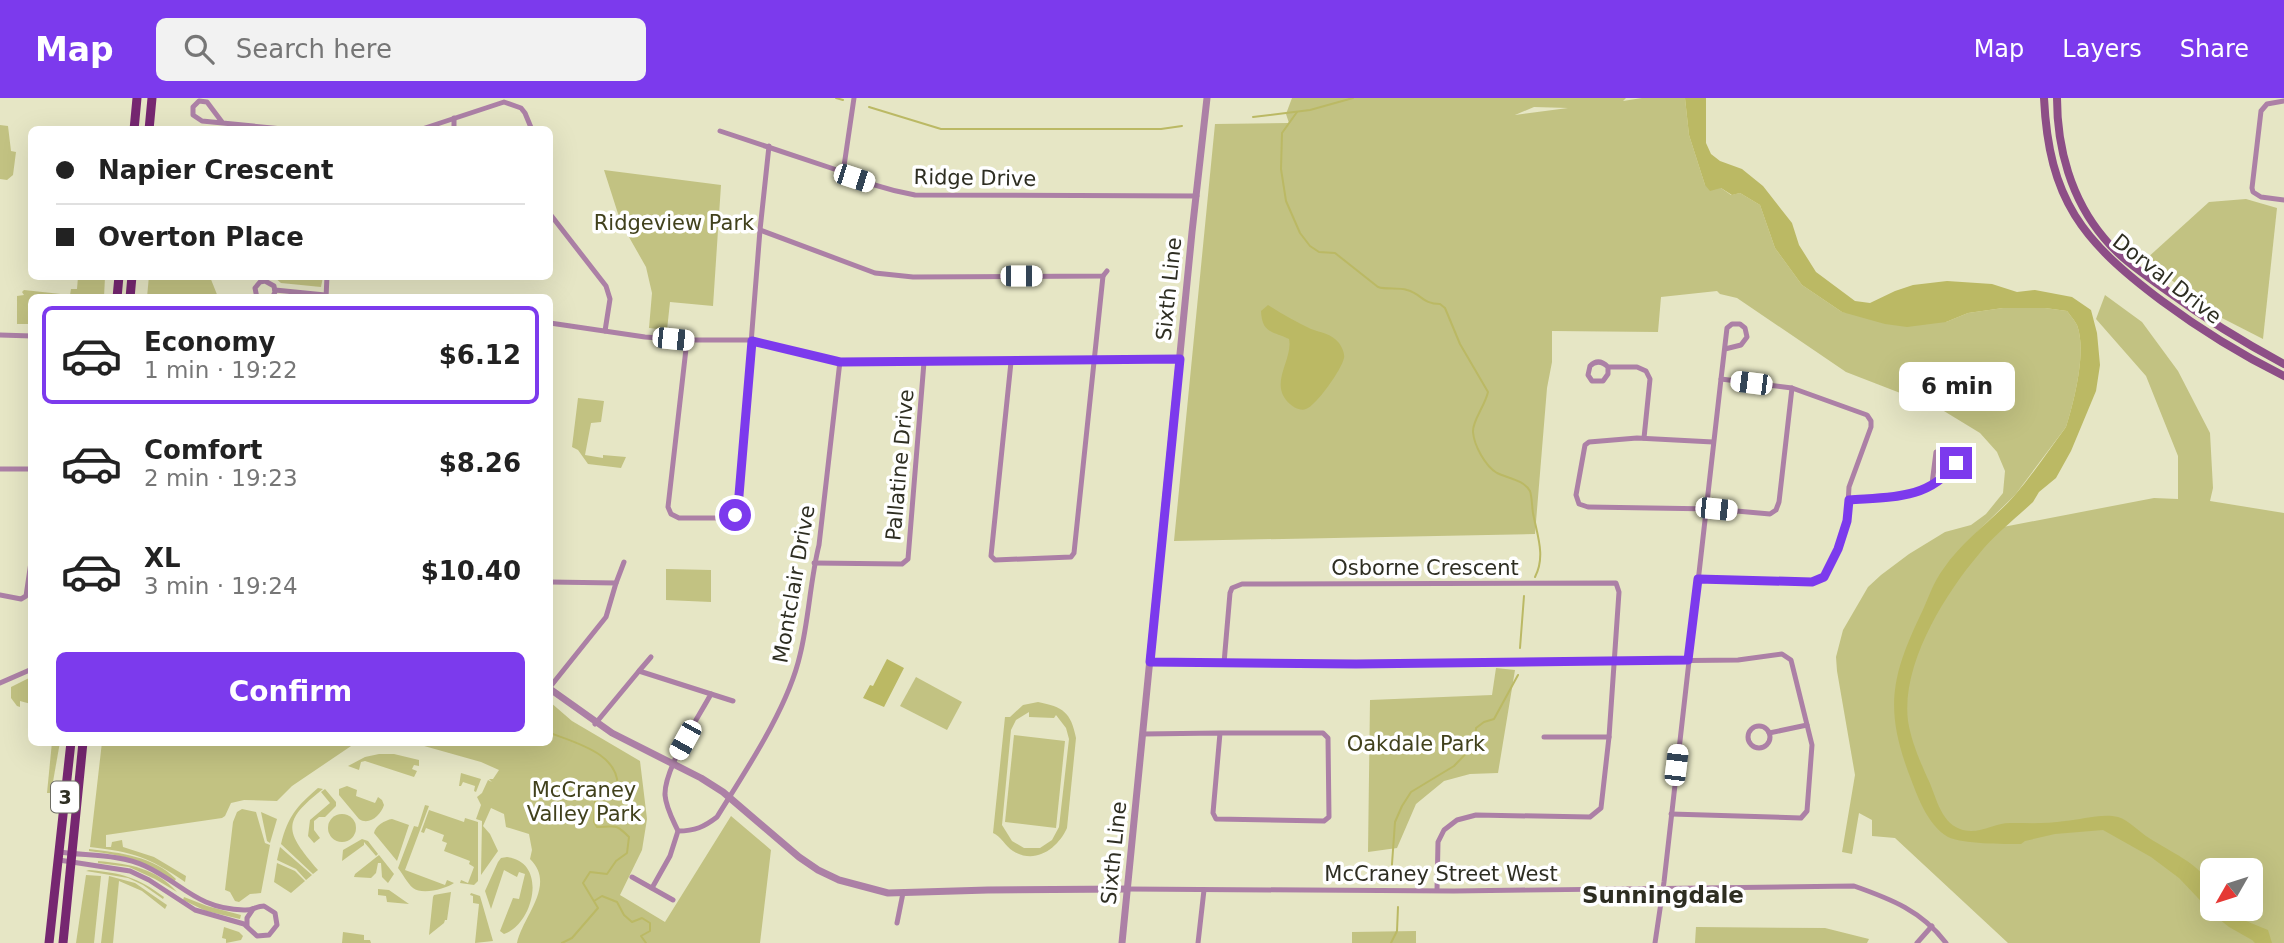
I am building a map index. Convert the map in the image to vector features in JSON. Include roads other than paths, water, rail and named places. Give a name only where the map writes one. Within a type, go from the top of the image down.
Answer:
[{"type":"main road","points":[[134,126],[137,98]]},
{"type":"main road","points":[[149,126],[152,98]]},
{"type":"main road","name":"Dorval Drive","points":[[2044,98],[2051,161],[2075,216],[2100,249],[2127,275],[2180,314],[2228,347],[2284,376]]},
{"type":"main road","name":"Dorval Drive","points":[[2057,98],[2058,131],[2069,175],[2080,204],[2104,239],[2129,262],[2199,314],[2228,334],[2284,365]]},
{"type":"main road","name":"3","points":[[49,943],[71,746]]},
{"type":"main road","name":"3","points":[[62,943],[83,746]]},
{"type":"street","points":[[843,173],[854,98]]},
{"type":"street","name":"Sixth Line","points":[[1122,943],[1208,98]]},
{"type":"street","points":[[222,122],[207,102],[199,101],[193,107],[193,115],[199,120],[258,126]]},
{"type":"street","points":[[2284,101],[2267,104],[2261,111],[2252,188],[2253,192],[2261,197],[2284,200]]},
{"type":"street","points":[[431,126],[504,102],[520,108],[530,126]]},
{"type":"street","points":[[454,118],[454,126]]},
{"type":"street","name":"Ridge Drive","points":[[720,131],[896,191],[915,195],[1198,196]]},
{"type":"street","points":[[687,340],[668,506],[671,514],[679,519],[728,518],[735,515],[738,507],[769,146]]},
{"type":"street","points":[[553,218],[607,286],[610,310],[605,331]]},
{"type":"street","points":[[760,230],[875,273],[913,276],[1105,274],[1093,361],[1074,553],[1070,557],[995,560],[991,555],[1011,362]]},
{"type":"street","points":[[256,294],[260,282],[269,282],[275,290],[309,294]]},
{"type":"street","points":[[274,294],[275,290]]},
{"type":"street","points":[[553,323],[687,340],[752,341],[840,362],[1180,359]]},
{"type":"street","points":[[1656,943],[1727,328],[1732,324],[1740,324],[1745,328],[1747,337],[1741,345],[1725,349]]},
{"type":"street","points":[[0,335],[28,336]]},
{"type":"street","name":"Montclair Drive","points":[[678,831],[694,831],[717,817],[781,708],[794,677],[810,606],[814,563],[819,545],[840,362]]},
{"type":"street","name":"Pallatine Drive","points":[[814,563],[902,564],[908,559],[924,362]]},
{"type":"street","points":[[1608,368],[1637,367],[1646,371],[1650,379],[1644,438]]},
{"type":"street","points":[[1698,579],[1812,582],[1824,577],[1844,534],[1854,471],[1871,421],[1867,415],[1792,388],[1721,379]]},
{"type":"street","points":[[1713,442],[1644,438],[1589,442],[1585,445],[1576,495],[1579,504],[1588,507],[1706,509],[1770,514],[1776,510],[1779,502],[1792,388]]},
{"type":"street","points":[[1849,500],[1909,496],[1924,490],[1949,472],[1956,463],[1952,454],[1942,451],[1936,453],[1932,484]]},
{"type":"street","points":[[0,469],[28,469]]},
{"type":"street","points":[[553,684],[606,617],[624,562]]},
{"type":"street","points":[[0,595],[21,598],[26,596],[28,582]]},
{"type":"street","points":[[553,582],[616,583]]},
{"type":"street","name":"Osborne Crescent","points":[[1224,663],[1230,593],[1232,588],[1242,584],[1616,583],[1619,592],[1612,661]]},
{"type":"street","points":[[1150,662],[1530,662],[1738,660],[1782,654],[1787,656],[1791,660],[1812,745],[1807,811],[1801,818],[1671,814]]},
{"type":"street","points":[[595,723],[651,657]]},
{"type":"street","points":[[1437,890],[1438,842],[1444,830],[1457,820],[1476,815],[1590,817],[1601,808],[1609,737],[1612,661]]},
{"type":"street","points":[[0,683],[28,671]]},
{"type":"street","points":[[639,671],[733,701]]},
{"type":"street","points":[[553,690],[595,723],[730,796],[785,845],[818,870],[856,885],[888,893],[1127,889]]},
{"type":"street","points":[[652,888],[670,856],[678,831],[665,796],[667,783],[711,694]]},
{"type":"street","points":[[1769,733],[1807,726]]},
{"type":"street","points":[[1755,727],[1764,727],[1769,733],[1771,739],[1766,746],[1759,748],[1750,742],[1748,734],[1755,727]]},
{"type":"street","points":[[1143,734],[1220,733],[1323,733],[1328,738],[1329,817],[1324,821],[1216,819],[1213,813],[1220,733]]},
{"type":"street","points":[[1545,737],[1609,737]]},
{"type":"street","points":[[59,856],[130,871],[195,910],[247,926]]},
{"type":"street","points":[[72,858],[120,859],[139,864],[202,901],[236,910],[253,909],[261,905],[270,908],[276,916],[277,925],[272,933],[263,937],[253,935],[247,926],[248,915],[253,909]]},
{"type":"street","points":[[632,877],[673,900]]},
{"type":"street","name":"McCraney Street West","points":[[1127,889],[1437,890],[1854,886],[1896,901],[1932,926],[1946,943]]},
{"type":"street","points":[[1198,943],[1205,890]]},
{"type":"street","points":[[897,923],[903,893]]},
{"type":"street","points":[[1917,943],[1932,926]]},
{"type":"waterway","points":[[836,98],[843,100]]},
{"type":"waterway","points":[[1253,117],[1310,110],[1353,98]]},
{"type":"waterway","points":[[869,107],[941,129],[1161,129],[1182,126]]},
{"type":"waterway","points":[[1297,112],[1282,133],[1281,169],[1286,201],[1300,233],[1310,246],[1319,252],[1335,253],[1378,287],[1407,290],[1445,308],[1460,344],[1488,392],[1473,428],[1478,449],[1493,470],[1520,482],[1530,491],[1540,545],[1540,561],[1535,577]]},
{"type":"waterway","points":[[1520,648],[1524,596]]},
{"type":"waterway","points":[[1391,878],[1395,822],[1402,806],[1411,792],[1454,766],[1475,744],[1476,728],[1494,719],[1518,675]]},
{"type":"waterway","points":[[553,734],[596,752],[613,768],[617,791],[595,800],[594,822],[597,827],[617,827],[629,837],[627,853],[616,861],[607,874],[590,872],[583,883],[598,908],[572,938],[562,943]]},
{"type":"waterway","points":[[594,901],[602,896],[617,902],[624,915],[632,922],[642,918],[650,923],[650,931],[641,936],[646,943]]},
{"type":"waterway","points":[[1391,943],[1397,931],[1398,907]]},
{"type":"district","name":"Sunningdale","points":[[1663,895]]},
{"type":"park label","name":"Ridgeview Park","points":[[674,223]]},
{"type":"park label","name":"Oakdale Park","points":[[1416,744]]},
{"type":"park label","name":"McCraney Valley Park","points":[[584,802]]}]
